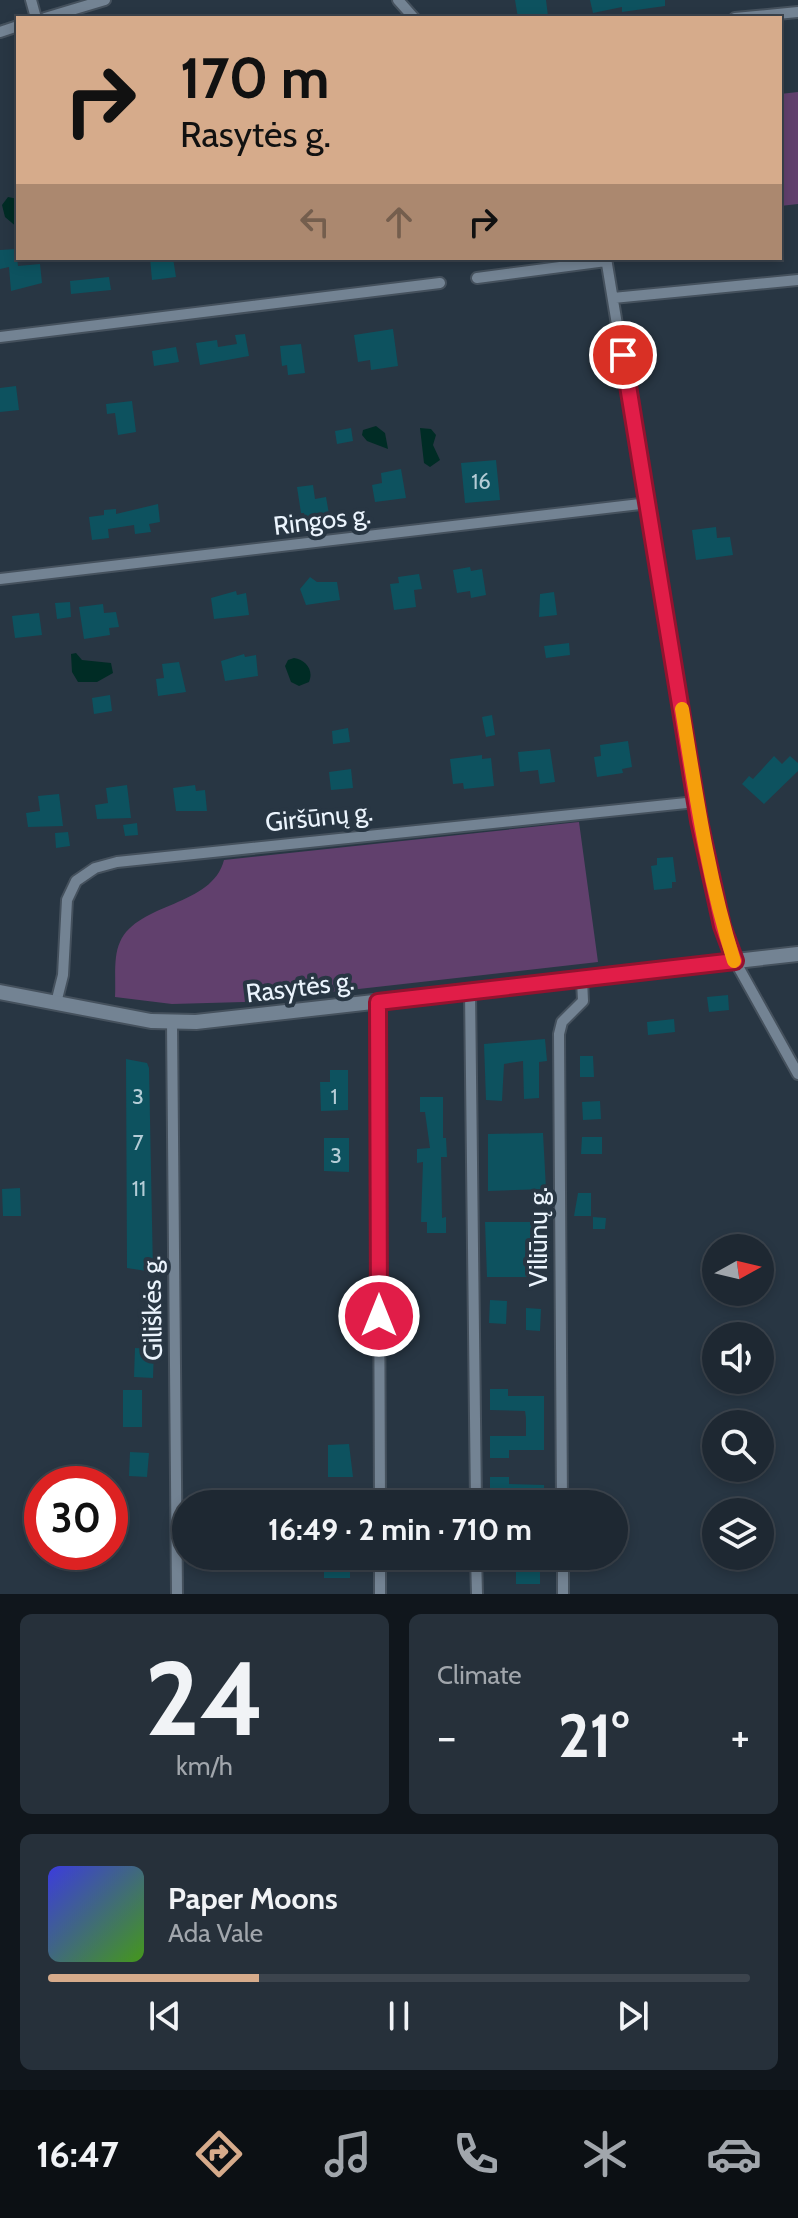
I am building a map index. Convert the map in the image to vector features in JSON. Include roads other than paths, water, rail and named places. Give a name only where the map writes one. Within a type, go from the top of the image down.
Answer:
[{"type":"main road","name":"Rasytės g.","points":[[0,992],[172,1022],[224,1020],[798,954]]},
{"type":"street","points":[[52,16],[105,0]]},
{"type":"street","points":[[398,0],[412,16]]},
{"type":"street","points":[[756,16],[798,12]]},
{"type":"street","points":[[477,278],[599,260]]},
{"type":"street","points":[[606,260],[649,503],[696,802],[722,926],[735,961],[798,1074]]},
{"type":"street","points":[[613,298],[798,280]]},
{"type":"street","points":[[0,337],[440,283]]},
{"type":"street","name":"Ringos g.","points":[[0,579],[649,503]]},
{"type":"street","name":"Giršūnų g.","points":[[56,1003],[63,975],[67,900],[76,881],[95,868],[117,862],[315,839],[696,802]]},
{"type":"street","name":"Viliūnų g.","points":[[562,1490],[559,1034],[562,1022],[583,1001],[582,980]]},
{"type":"street","points":[[470,991],[476,1490]]},
{"type":"street","points":[[378,1002],[380,1490]]},
{"type":"street","name":"Giliškės g.","points":[[172,1022],[177,1594]]},
{"type":"street","points":[[380,1570],[380,1594]]},
{"type":"street","points":[[476,1570],[477,1594]]},
{"type":"street","points":[[563,1570],[563,1594]]}]
